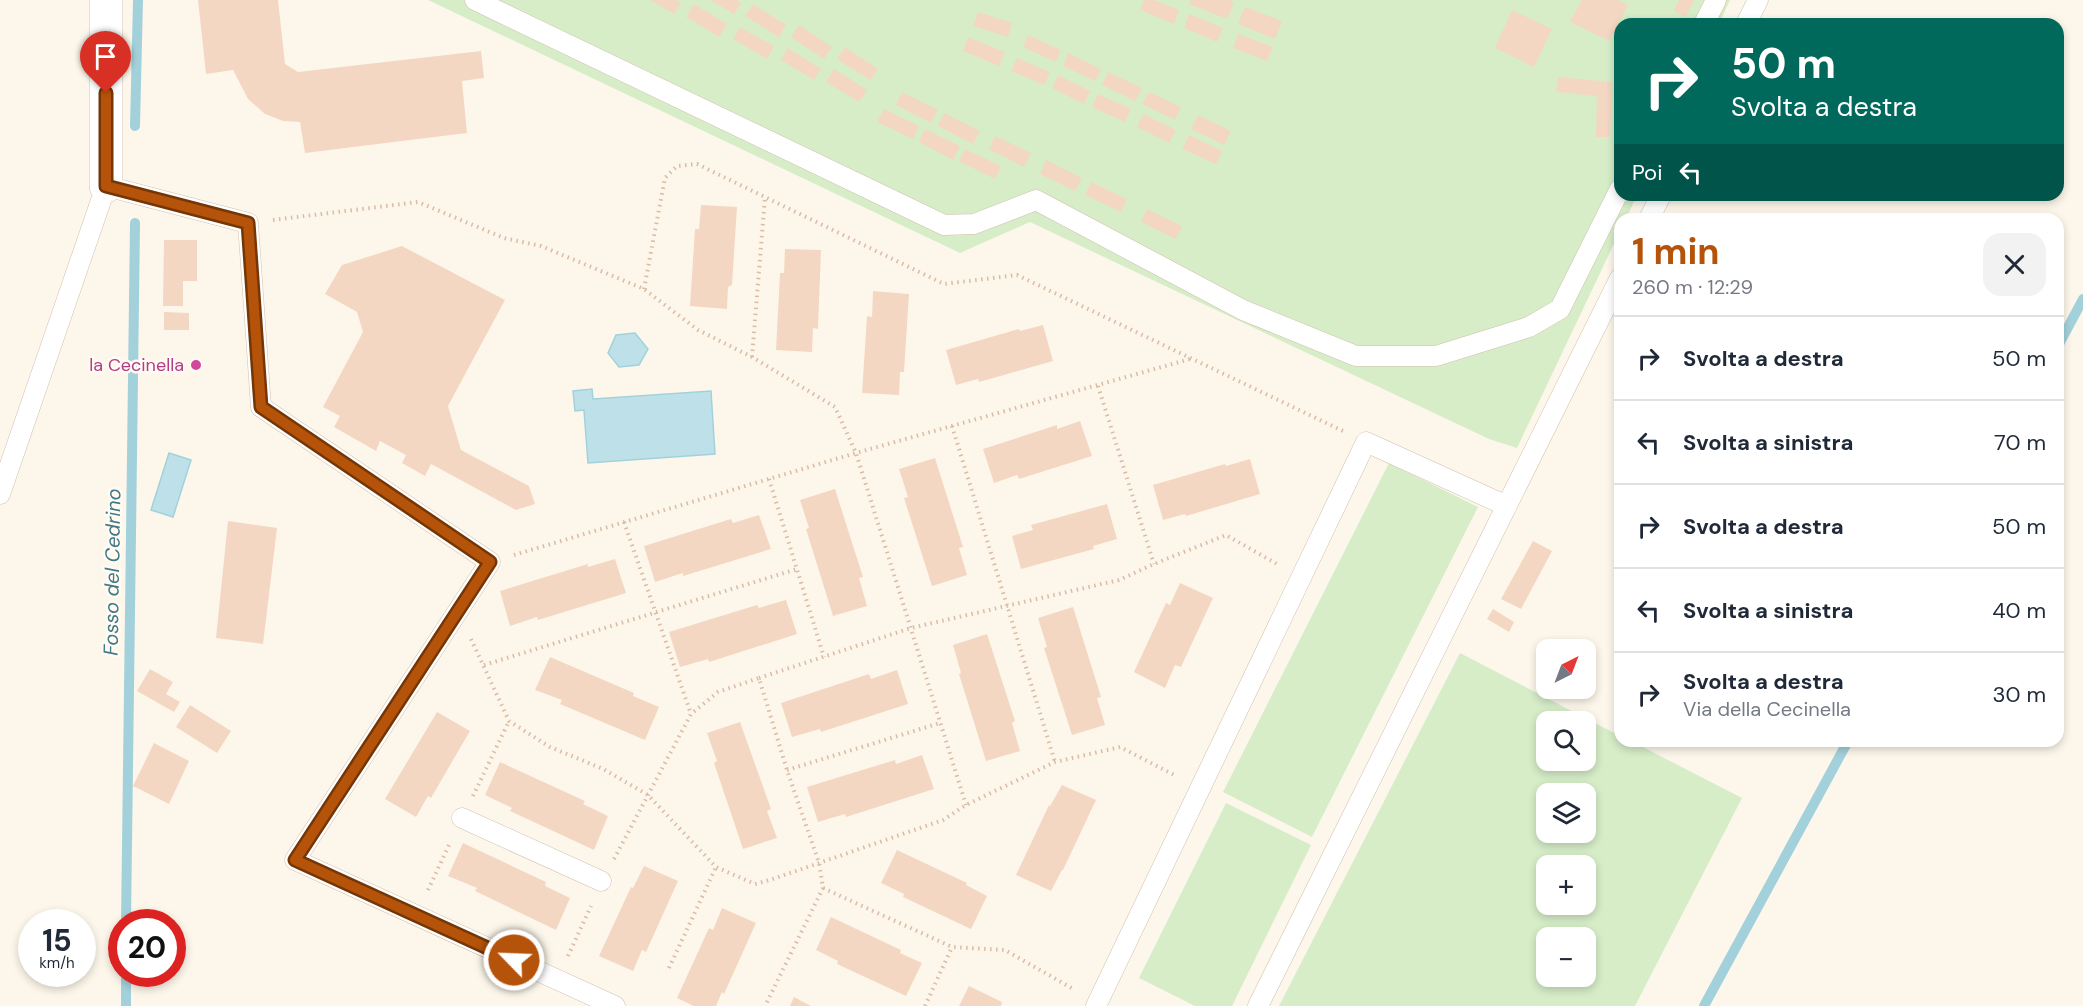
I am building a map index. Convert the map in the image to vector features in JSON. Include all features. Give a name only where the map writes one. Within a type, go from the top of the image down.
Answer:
[{"type":"street","points":[[106,0],[106,186]]},
{"type":"lane","points":[[475,0],[944,225],[974,224],[1036,200],[1243,310],[1356,356],[1436,356],[1529,327],[1560,309],[1614,201]]},
{"type":"lane","points":[[1707,18],[1716,0]]},
{"type":"lane","points":[[1749,18],[1758,0]]},
{"type":"lane","points":[[0,494],[106,186],[248,223],[261,407],[490,562],[295,860],[615,1006]]},
{"type":"lane","points":[[1258,1006],[1614,290]]},
{"type":"lane","points":[[1097,1004],[1365,442],[1508,506]]},
{"type":"lane","points":[[462,818],[602,881]]},
{"type":"path","points":[[644,289],[664,178],[677,166],[697,165],[944,284],[1017,275],[1365,442]]},
{"type":"path","points":[[752,357],[765,197]]},
{"type":"path","points":[[248,223],[418,202],[504,238],[541,246],[644,289],[698,330],[752,357],[836,407],[856,453],[966,805]]},
{"type":"path","points":[[490,562],[856,453],[1191,359]]},
{"type":"path","points":[[1098,386],[1154,564]]},
{"type":"path","points":[[952,426],[1055,762]]},
{"type":"path","points":[[769,479],[824,657]]},
{"type":"path","points":[[624,522],[691,714]]},
{"type":"path","points":[[558,952],[568,956],[602,881],[691,714],[718,692],[911,628],[1119,580],[1226,535],[1301,578]]},
{"type":"path","points":[[484,665],[797,569]]},
{"type":"path","points":[[458,611],[509,721],[550,747],[603,769],[648,795],[716,867],[755,884],[943,820],[966,805],[1055,762],[1120,747],[1200,789]]},
{"type":"path","points":[[759,678],[819,863],[823,888],[765,1006]]},
{"type":"path","points":[[788,770],[940,723]]},
{"type":"path","points":[[669,968],[716,867]]},
{"type":"path","points":[[823,888],[952,947],[1005,950],[1097,1004]]},
{"type":"path","points":[[925,1006],[952,947]]},
{"type":"green space","points":[[428,0],[1730,0],[1722,18],[1614,18],[1614,201],[1634,201],[1629,213],[1614,213],[1614,244],[1517,448],[1489,439],[1030,222],[960,253]]},
{"type":"green space","points":[[1389,463],[1478,507],[1312,837],[1223,792]]},
{"type":"green space","points":[[1460,653],[1536,692],[1536,699],[1549,699],[1572,711],[1536,711],[1536,771],[1596,771],[1596,724],[1614,733],[1614,747],[1643,747],[1742,798],[1635,1006],[1279,1006]]},
{"type":"green space","points":[[1226,803],[1311,845],[1232,1006],[1195,1006],[1139,978]]},
{"type":"water","points":[[635,333],[648,349],[639,365],[619,367],[608,353],[616,335]]},
{"type":"water","points":[[592,389],[593,399],[711,391],[715,454],[588,463],[584,410],[575,411],[573,391]]},
{"type":"water","points":[[169,453],[191,460],[173,517],[151,510]]},
{"type":"building","points":[[198,0],[278,0],[285,64],[298,72],[481,51],[484,78],[462,81],[467,133],[305,153],[300,122],[283,121],[265,114],[248,99],[233,70],[206,74]]},
{"type":"building","points":[[650,0],[676,0],[681,3],[674,14]]},
{"type":"building","points":[[710,0],[737,0],[741,3],[734,14]]},
{"type":"building","points":[[1144,0],[1154,0],[1179,10],[1174,24],[1140,10]]},
{"type":"building","points":[[1191,0],[1230,0],[1234,2],[1227,19],[1189,4]]},
{"type":"building","points":[[1582,0],[1618,0],[1628,5],[1621,18],[1614,18],[1614,32],[1609,41],[1570,22]]},
{"type":"building","points":[[1679,0],[1694,0],[1686,17],[1674,11]]},
{"type":"building","points":[[694,4],[727,24],[719,37],[686,17]]},
{"type":"building","points":[[753,4],[786,25],[779,37],[745,16]]},
{"type":"building","points":[[1245,7],[1282,21],[1275,39],[1238,24]]},
{"type":"building","points":[[1512,10],[1552,29],[1534,67],[1495,48]]},
{"type":"building","points":[[978,12],[1012,23],[1008,37],[973,26]]},
{"type":"building","points":[[1189,14],[1223,28],[1217,42],[1184,28]]},
{"type":"building","points":[[799,25],[832,47],[824,59],[791,37]]},
{"type":"building","points":[[740,27],[774,46],[767,59],[733,39]]},
{"type":"building","points":[[1238,34],[1273,47],[1267,61],[1233,48]]},
{"type":"building","points":[[1028,35],[1061,50],[1056,62],[1023,47]]},
{"type":"building","points":[[968,37],[1005,52],[999,66],[963,51]]},
{"type":"building","points":[[845,47],[878,69],[870,80],[837,59]]},
{"type":"building","points":[[788,48],[821,69],[814,80],[781,60]]},
{"type":"building","points":[[1068,53],[1101,69],[1095,81],[1063,66]]},
{"type":"building","points":[[1017,58],[1050,72],[1044,85],[1011,71]]},
{"type":"building","points":[[834,69],[867,90],[859,102],[826,82]]},
{"type":"building","points":[[1108,72],[1142,88],[1135,101],[1102,85]]},
{"type":"building","points":[[1058,75],[1090,91],[1084,104],[1052,88]]},
{"type":"building","points":[[1558,77],[1612,82],[1610,137],[1596,137],[1597,96],[1556,92]]},
{"type":"building","points":[[902,92],[938,110],[931,123],[896,105]]},
{"type":"building","points":[[1149,92],[1181,107],[1175,120],[1142,104]]},
{"type":"building","points":[[1098,94],[1131,109],[1125,122],[1092,107]]},
{"type":"building","points":[[884,109],[919,126],[913,139],[877,122]]},
{"type":"building","points":[[944,113],[980,131],[973,144],[938,126]]},
{"type":"building","points":[[1143,114],[1176,130],[1169,143],[1137,127]]},
{"type":"building","points":[[1198,115],[1231,131],[1224,145],[1191,129]]},
{"type":"building","points":[[925,129],[960,146],[953,160],[919,142]]},
{"type":"building","points":[[1189,135],[1222,151],[1216,164],[1182,149]]},
{"type":"building","points":[[995,136],[1031,153],[1024,167],[989,149]]},
{"type":"building","points":[[965,149],[1001,166],[995,179],[959,161]]},
{"type":"building","points":[[1046,160],[1082,178],[1075,191],[1040,174]]},
{"type":"building","points":[[1091,182],[1127,199],[1121,212],[1085,195]]},
{"type":"building","points":[[701,205],[737,207],[732,285],[728,287],[727,309],[690,306],[695,229],[699,229]]},
{"type":"building","points":[[1147,209],[1182,226],[1176,239],[1141,222]]},
{"type":"building","points":[[164,240],[197,240],[197,281],[183,281],[183,306],[163,306]]},
{"type":"building","points":[[402,246],[505,300],[448,406],[461,450],[529,486],[535,504],[516,510],[431,464],[425,476],[402,463],[406,455],[380,441],[376,451],[334,427],[340,416],[323,407],[363,332],[357,312],[325,294],[342,265]]},
{"type":"building","points":[[785,249],[821,250],[818,329],[813,328],[812,352],[776,350],[780,273],[784,273]]},
{"type":"building","points":[[873,291],[909,294],[904,372],[900,372],[899,395],[862,393],[867,316],[872,317]]},
{"type":"building","points":[[164,312],[189,313],[189,330],[164,330]]},
{"type":"building","points":[[1043,325],[1053,361],[979,382],[978,379],[956,385],[946,350],[1019,329],[1020,331]]},
{"type":"building","points":[[1080,421],[1092,456],[1019,479],[1017,475],[994,483],[983,449],[1057,425],[1057,429]]},
{"type":"building","points":[[935,458],[963,547],[959,548],[967,575],[932,586],[904,498],[908,497],[899,469]]},
{"type":"building","points":[[1250,459],[1260,494],[1186,516],[1185,514],[1163,520],[1153,485]]},
{"type":"building","points":[[835,489],[863,577],[859,578],[867,606],[833,616],[806,529],[809,528],[800,500]]},
{"type":"building","points":[[1107,504],[1117,539],[1093,546],[1094,549],[1021,569],[1012,536],[1033,530],[1031,525]]},
{"type":"building","points":[[759,515],[771,549],[683,576],[683,573],[655,582],[644,546],[731,519],[733,523]]},
{"type":"building","points":[[228,521],[277,528],[263,644],[216,638]]},
{"type":"building","points":[[1533,541],[1552,551],[1521,609],[1501,599]]},
{"type":"building","points":[[615,559],[626,593],[538,620],[537,617],[510,626],[500,591],[588,564],[588,567]]},
{"type":"building","points":[[1180,583],[1213,598],[1181,667],[1175,665],[1165,688],[1134,672],[1166,603],[1170,605]]},
{"type":"building","points":[[786,600],[797,634],[709,662],[708,659],[680,667],[669,632],[757,605],[759,608]]},
{"type":"building","points":[[1073,607],[1101,697],[1097,698],[1105,725],[1072,735],[1044,648],[1047,647],[1038,618]]},
{"type":"building","points":[[1493,609],[1514,622],[1509,632],[1487,619]]},
{"type":"building","points":[[987,634],[1015,721],[1012,723],[1020,751],[986,761],[959,674],[961,673],[953,645]]},
{"type":"building","points":[[550,657],[634,693],[633,696],[659,707],[645,740],[560,704],[562,700],[535,690]]},
{"type":"building","points":[[150,669],[173,682],[166,694],[180,702],[174,712],[137,691]]},
{"type":"building","points":[[897,670],[908,704],[821,732],[820,729],[792,737],[781,703],[869,674],[871,679]]},
{"type":"building","points":[[190,705],[231,731],[217,753],[176,727]]},
{"type":"building","points":[[437,712],[470,731],[431,798],[428,796],[416,817],[385,799]]},
{"type":"building","points":[[740,722],[771,809],[767,811],[777,838],[743,849],[714,763],[717,761],[707,733]]},
{"type":"building","points":[[154,743],[189,761],[169,804],[133,786]]},
{"type":"building","points":[[922,755],[934,789],[846,817],[845,814],[818,822],[807,787],[895,760],[896,764]]},
{"type":"building","points":[[500,762],[585,801],[583,804],[608,816],[594,850],[510,811],[512,808],[485,795]]},
{"type":"building","points":[[1062,785],[1096,800],[1051,891],[1016,875],[1049,805]]},
{"type":"building","points":[[463,843],[546,882],[545,886],[570,898],[556,930],[475,891],[477,888],[448,876]]},
{"type":"building","points":[[897,850],[967,883],[966,885],[987,896],[971,929],[903,897],[904,894],[881,883]]},
{"type":"building","points":[[644,866],[678,881],[646,952],[642,950],[633,971],[599,956],[631,887],[633,888]]},
{"type":"building","points":[[722,908],[756,923],[724,994],[722,992],[716,1006],[694,1006],[677,998],[709,928],[713,930]]},
{"type":"building","points":[[831,917],[901,950],[900,953],[922,963],[906,996],[837,964],[838,961],[816,950]]},
{"type":"building","points":[[969,986],[1002,1002],[1001,1006],[959,1006]]},
{"type":"building","points":[[794,997],[811,1006],[790,1006]]},
{"type":"waterway","name":"Fosso del Cedrino","points":[[135,126],[138,0]]},
{"type":"waterway","name":"Fosso del Cedrino","points":[[126,909],[135,223]]},
{"type":"waterway","points":[[2064,335],[2083,299]]},
{"type":"waterway","points":[[1704,1006],[1845,747]]},
{"type":"waterway","name":"Fosso del Cedrino","points":[[126,987],[126,1006]]},
{"type":"place","name":"la Cecinella","points":[[196,365]]},
{"type":"route","points":[[106,93],[106,186],[248,223],[261,407],[490,562],[295,860],[514,960]]}]
